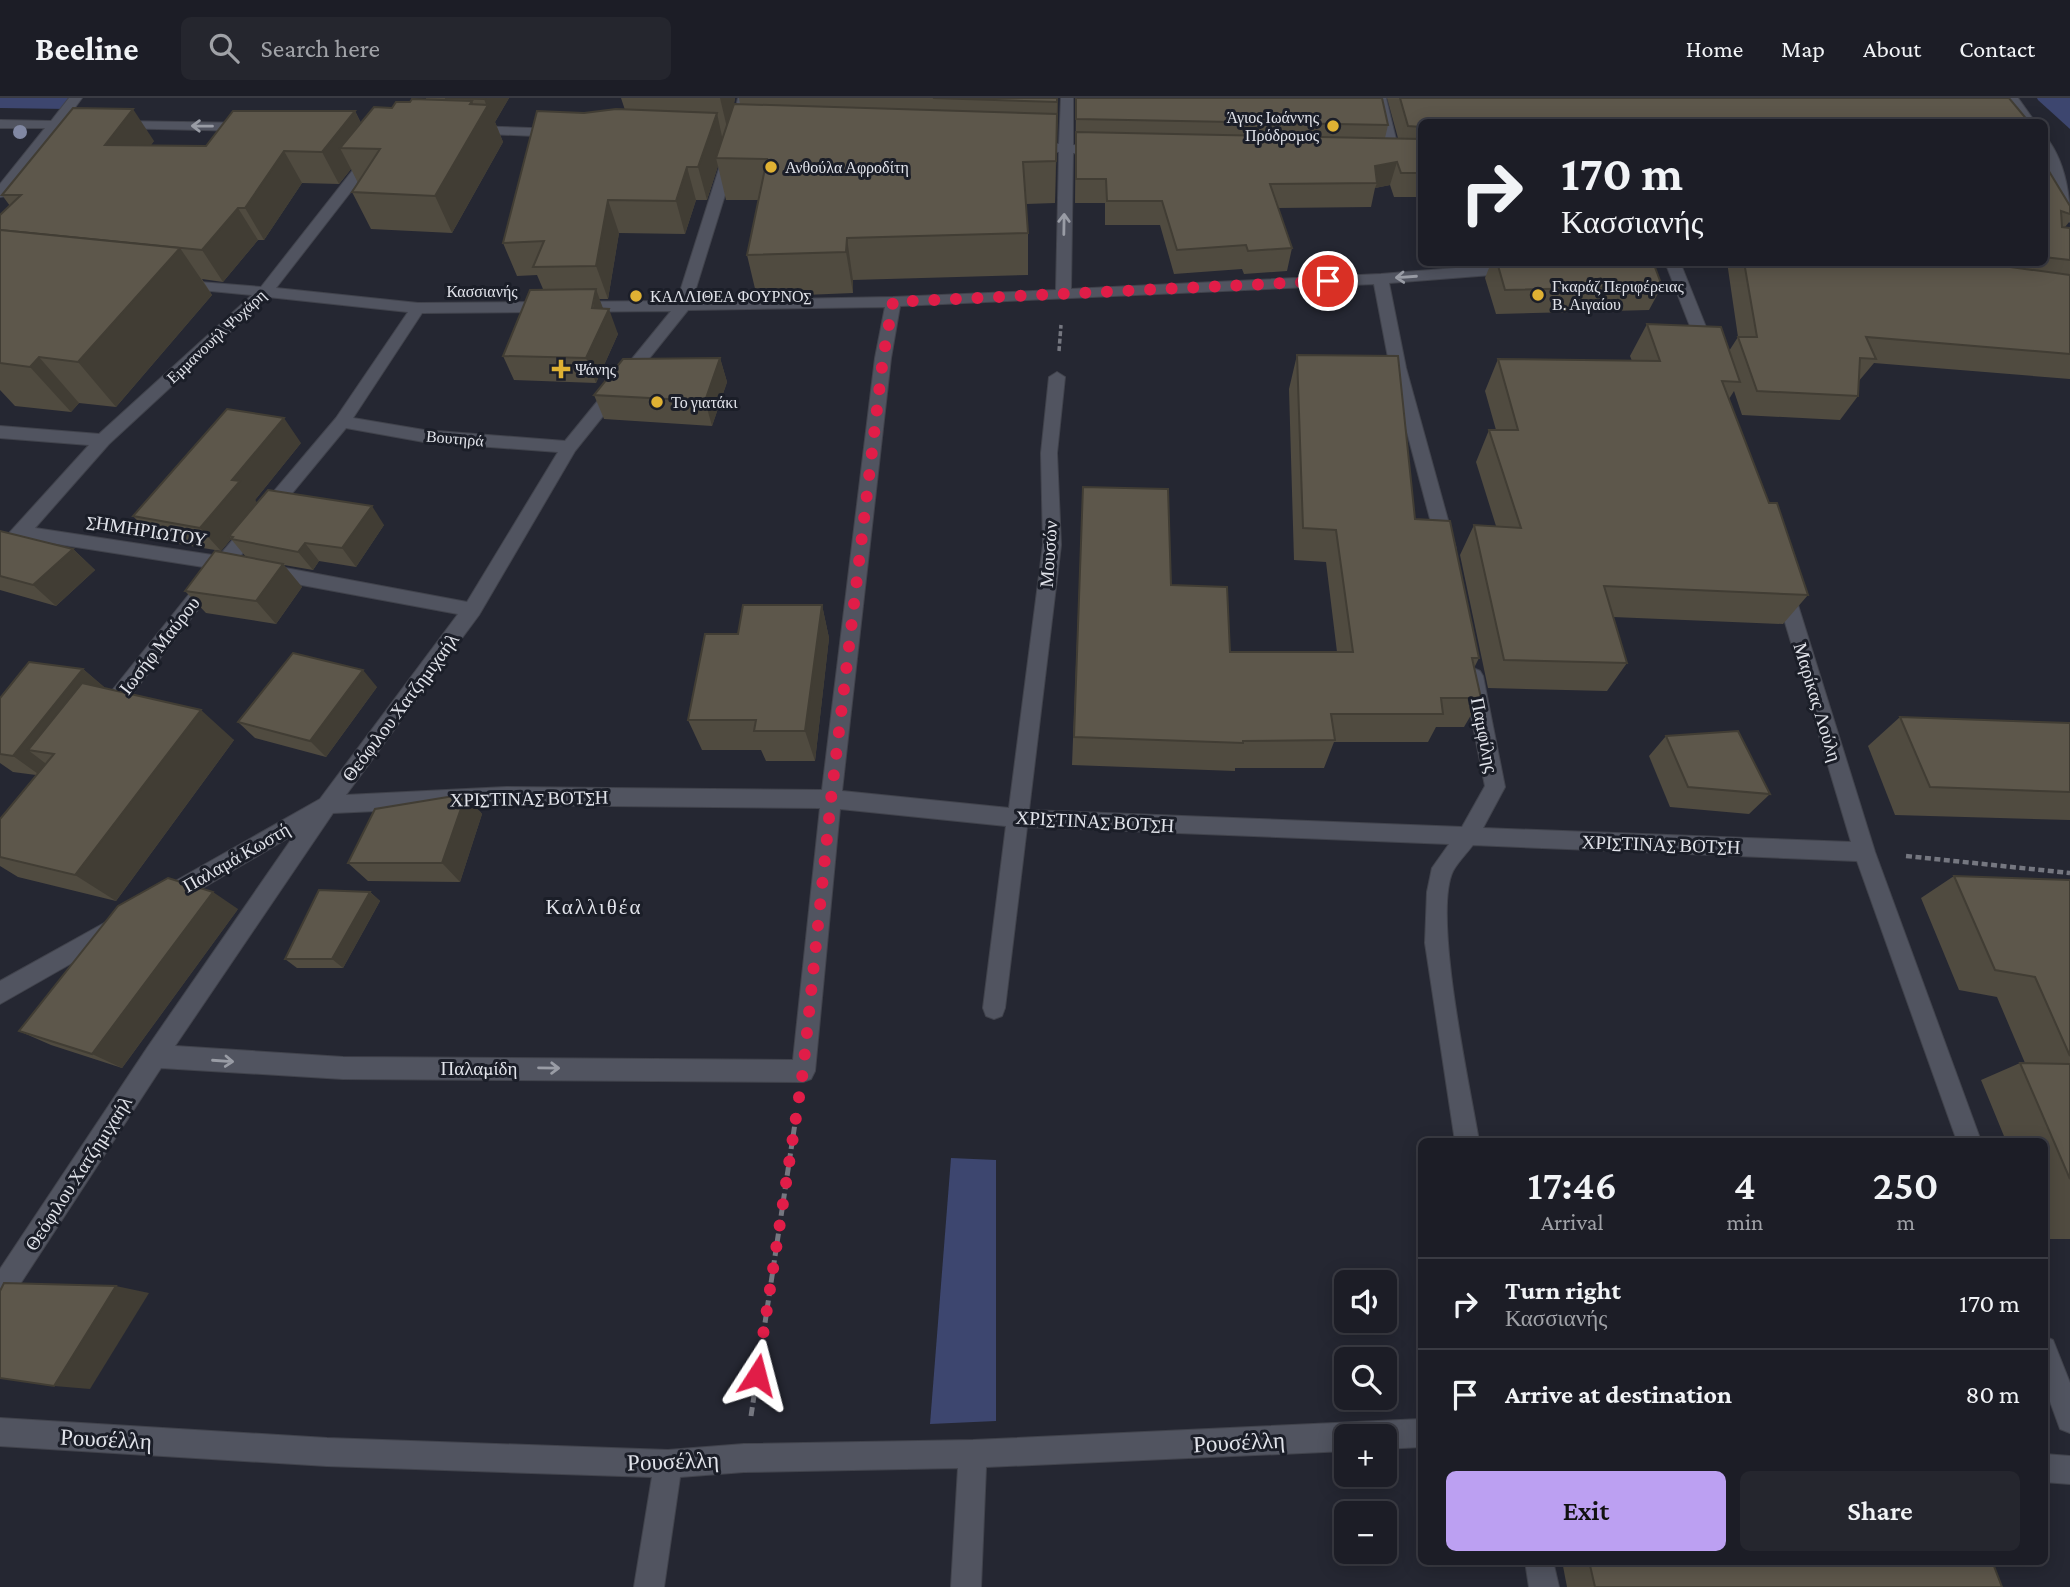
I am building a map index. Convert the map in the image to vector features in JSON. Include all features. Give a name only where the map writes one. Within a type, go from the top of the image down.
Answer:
[{"type":"street","points":[[0,194],[76,98]]},
{"type":"street","name":"Θεόφιλου Χατζημιχαήλ","points":[[0,1292],[155,1056],[327,805],[472,610],[569,447],[684,306],[736,137],[744,98]]},
{"type":"street","points":[[1063,292],[1067,98]]},
{"type":"street","points":[[1380,98],[1393,156]]},
{"type":"street","points":[[2011,98],[2027,119]]},
{"type":"street","points":[[0,124],[258,127]]},
{"type":"street","points":[[462,130],[572,133]]},
{"type":"street","name":"Εμμανουήλ Ψυχάρη","points":[[0,555],[103,440],[266,291],[384,139]]},
{"type":"street","points":[[1010,147],[1122,151]]},
{"type":"street","points":[[2048,150],[2065,186],[2070,218]]},
{"type":"street","points":[[1674,266],[1714,365]]},
{"type":"street","name":"Κασσιανής","points":[[160,281],[418,308],[684,306],[893,302],[1381,279],[1529,268]]},
{"type":"street","points":[[1381,279],[1398,368],[1452,568]]},
{"type":"street","points":[[803,1071],[831,799],[883,358],[893,302]]},
{"type":"street","name":"Ιωσήφ Μαύρου","points":[[95,727],[224,563],[342,422],[418,308]]},
{"type":"street","name":"Μουσών","points":[[994,1008],[1052,545],[1049,453],[1057,377]]},
{"type":"street","name":"Βουτηρά","points":[[342,422],[424,436],[569,447]]},
{"type":"street","points":[[0,432],[103,440]]},
{"type":"street","name":"ΣΗΜΗΡΙΩΤΟΥ","points":[[21,532],[224,563],[472,610]]},
{"type":"street","name":"Μαρίκας Λούλη","points":[[1779,574],[1864,852],[1968,1138]]},
{"type":"street","name":"Παμφίλης","points":[[1467,1138],[1436,943],[1438,892],[1443,868],[1468,837],[1495,787],[1468,650]]},
{"type":"street","name":"ΧΡΙΣΤΙΝΑΣ ΒΟΤΣΗ","points":[[327,805],[506,796],[831,799],[1017,818],[1864,852]]},
{"type":"street","name":"Παλαμά Κωστή","points":[[0,993],[327,805]]},
{"type":"street","name":"Παλαμίδη","points":[[155,1056],[343,1068],[803,1071]]},
{"type":"street","points":[[2048,1360],[2070,1419]]},
{"type":"street","name":"Ρουσέλλη","points":[[0,1432],[327,1452],[668,1464],[744,1458],[973,1454],[1334,1438]]},
{"type":"street","name":"Ρουσέλλη","points":[[1397,1434],[1418,1433]]},
{"type":"street","points":[[966,1587],[973,1454]]},
{"type":"street","points":[[649,1587],[668,1464]]},
{"type":"street","points":[[2048,1468],[2070,1470]]},
{"type":"street","points":[[1540,1565],[1544,1587]]},
{"type":"path","points":[[1057,377],[1063,292]]},
{"type":"path","points":[[1864,852],[2070,873]]},
{"type":"path","points":[[744,1458],[803,1071]]},
{"type":"shaded area","points":[[0,98],[76,98],[68,109],[0,108]]},
{"type":"shaded area","points":[[2037,98],[2070,98],[2070,129],[2038,100]]},
{"type":"shaded area","points":[[951,1158],[996,1160],[996,1421],[930,1424]]},
{"type":"building","points":[[933,98],[1057,98],[1057,102]]},
{"type":"building","points":[[1076,98],[1382,98],[1388,125],[1076,119]]},
{"type":"building","points":[[1400,98],[2009,98],[2026,119],[1418,119],[1418,127],[1408,126]]},
{"type":"building","points":[[412,99],[472,101],[470,104],[488,105],[435,196],[352,192],[380,149],[340,148],[374,107],[392,108],[396,102],[410,102]]},
{"type":"building","points":[[734,104],[1057,114],[1056,161],[1023,162],[1028,233],[847,238],[846,252],[747,255],[767,159],[716,158]]},
{"type":"building","points":[[73,108],[133,109],[105,145],[206,146],[233,111],[355,111],[322,152],[284,151],[245,208],[238,208],[202,250],[0,230],[0,215],[21,195],[2,195]]},
{"type":"building","points":[[616,109],[717,113],[698,167],[687,167],[676,201],[608,200],[596,266],[533,267],[544,241],[503,243],[537,111],[584,113]]},
{"type":"building","points":[[1076,132],[1418,139],[1418,173],[1401,173],[1397,162],[1375,166],[1377,183],[1270,184],[1292,248],[1248,251],[1246,245],[1177,250],[1162,201],[1107,201],[1106,179],[1076,179]]},
{"type":"building","points":[[2048,170],[2070,206],[2070,214],[2061,211],[2062,227],[2070,228],[2070,260],[2048,257]]},
{"type":"building","points":[[0,230],[180,248],[78,362],[39,357],[30,367],[0,363]]},
{"type":"building","points":[[1498,266],[1654,266],[1662,286],[1505,290]]},
{"type":"building","points":[[1745,266],[2003,266],[2070,275],[2070,354],[1866,337],[1876,359],[1860,358],[1858,396],[1757,391],[1738,337],[1757,337]]},
{"type":"building","points":[[596,289],[592,308],[609,309],[586,358],[503,356],[530,290]]},
{"type":"building","points":[[1647,324],[1721,327],[1740,382],[1722,381],[1769,503],[1777,503],[1808,595],[1604,586],[1627,663],[1504,660],[1474,525],[1521,528],[1489,430],[1518,430],[1498,359],[1660,361]]},
{"type":"building","points":[[1297,355],[1398,356],[1415,519],[1450,521],[1479,658],[1472,658],[1481,698],[1441,698],[1443,714],[1331,714],[1335,740],[1243,743],[1074,737],[1083,487],[1168,489],[1171,585],[1227,587],[1230,652],[1353,652],[1336,530],[1303,528]]},
{"type":"building","points":[[720,358],[705,401],[594,395],[623,359]]},
{"type":"building","points":[[227,409],[284,418],[232,480],[240,481],[200,528],[133,516]]},
{"type":"building","points":[[268,490],[372,506],[342,548],[305,543],[298,552],[231,539],[233,537],[229,536]]},
{"type":"building","points":[[0,531],[73,549],[33,585],[0,576]]},
{"type":"building","points":[[215,551],[283,564],[256,601],[185,591]]},
{"type":"building","points":[[743,605],[822,605],[805,731],[754,731],[756,720],[688,720],[705,634],[738,634]]},
{"type":"building","points":[[293,653],[363,670],[310,741],[238,722]]},
{"type":"building","points":[[29,662],[83,669],[13,756],[0,754],[0,698]]},
{"type":"building","points":[[82,683],[201,710],[75,875],[0,857],[0,819],[54,754],[28,750]]},
{"type":"building","points":[[1900,717],[2070,723],[2070,792],[1930,787]]},
{"type":"building","points":[[1738,731],[1770,794],[1688,787],[1666,736]]},
{"type":"building","points":[[466,794],[442,863],[348,863],[375,809]]},
{"type":"building","points":[[1954,876],[2070,880],[2070,1056],[2035,977],[1995,970]]},
{"type":"building","points":[[168,878],[213,892],[92,1054],[19,1031],[118,906]]},
{"type":"building","points":[[319,890],[370,892],[332,959],[285,959]]},
{"type":"building","points":[[2020,1063],[2070,1064],[2070,1179]]},
{"type":"building","points":[[4,1283],[116,1286],[54,1386],[0,1378],[0,1291]]},
{"type":"building","points":[[1590,1565],[1994,1565],[2002,1587],[1595,1587]]},
{"type":"place","name":"Άγιος Ιωάννης Πρόδρομος","points":[[1333,126]]},
{"type":"place","name":"Ανθούλα Αφροδίτη","points":[[771,167]]},
{"type":"place","name":"Γκαράζ Περιφέρειας Β. Αιγαίου","points":[[1538,295]]},
{"type":"place","name":"ΚΑΛΛΙΘΕΑ ΦΟΥΡΝΟΣ","points":[[636,296]]},
{"type":"place","name":"Ψάνης","points":[[561,369]]},
{"type":"place","name":"Το γιατάκι","points":[[657,402]]},
{"type":"district","name":"Καλλιθέα","points":[[594,907]]},
{"type":"route","points":[[757,1375],[803,1071],[831,799],[883,358],[893,302],[1328,281]]}]
